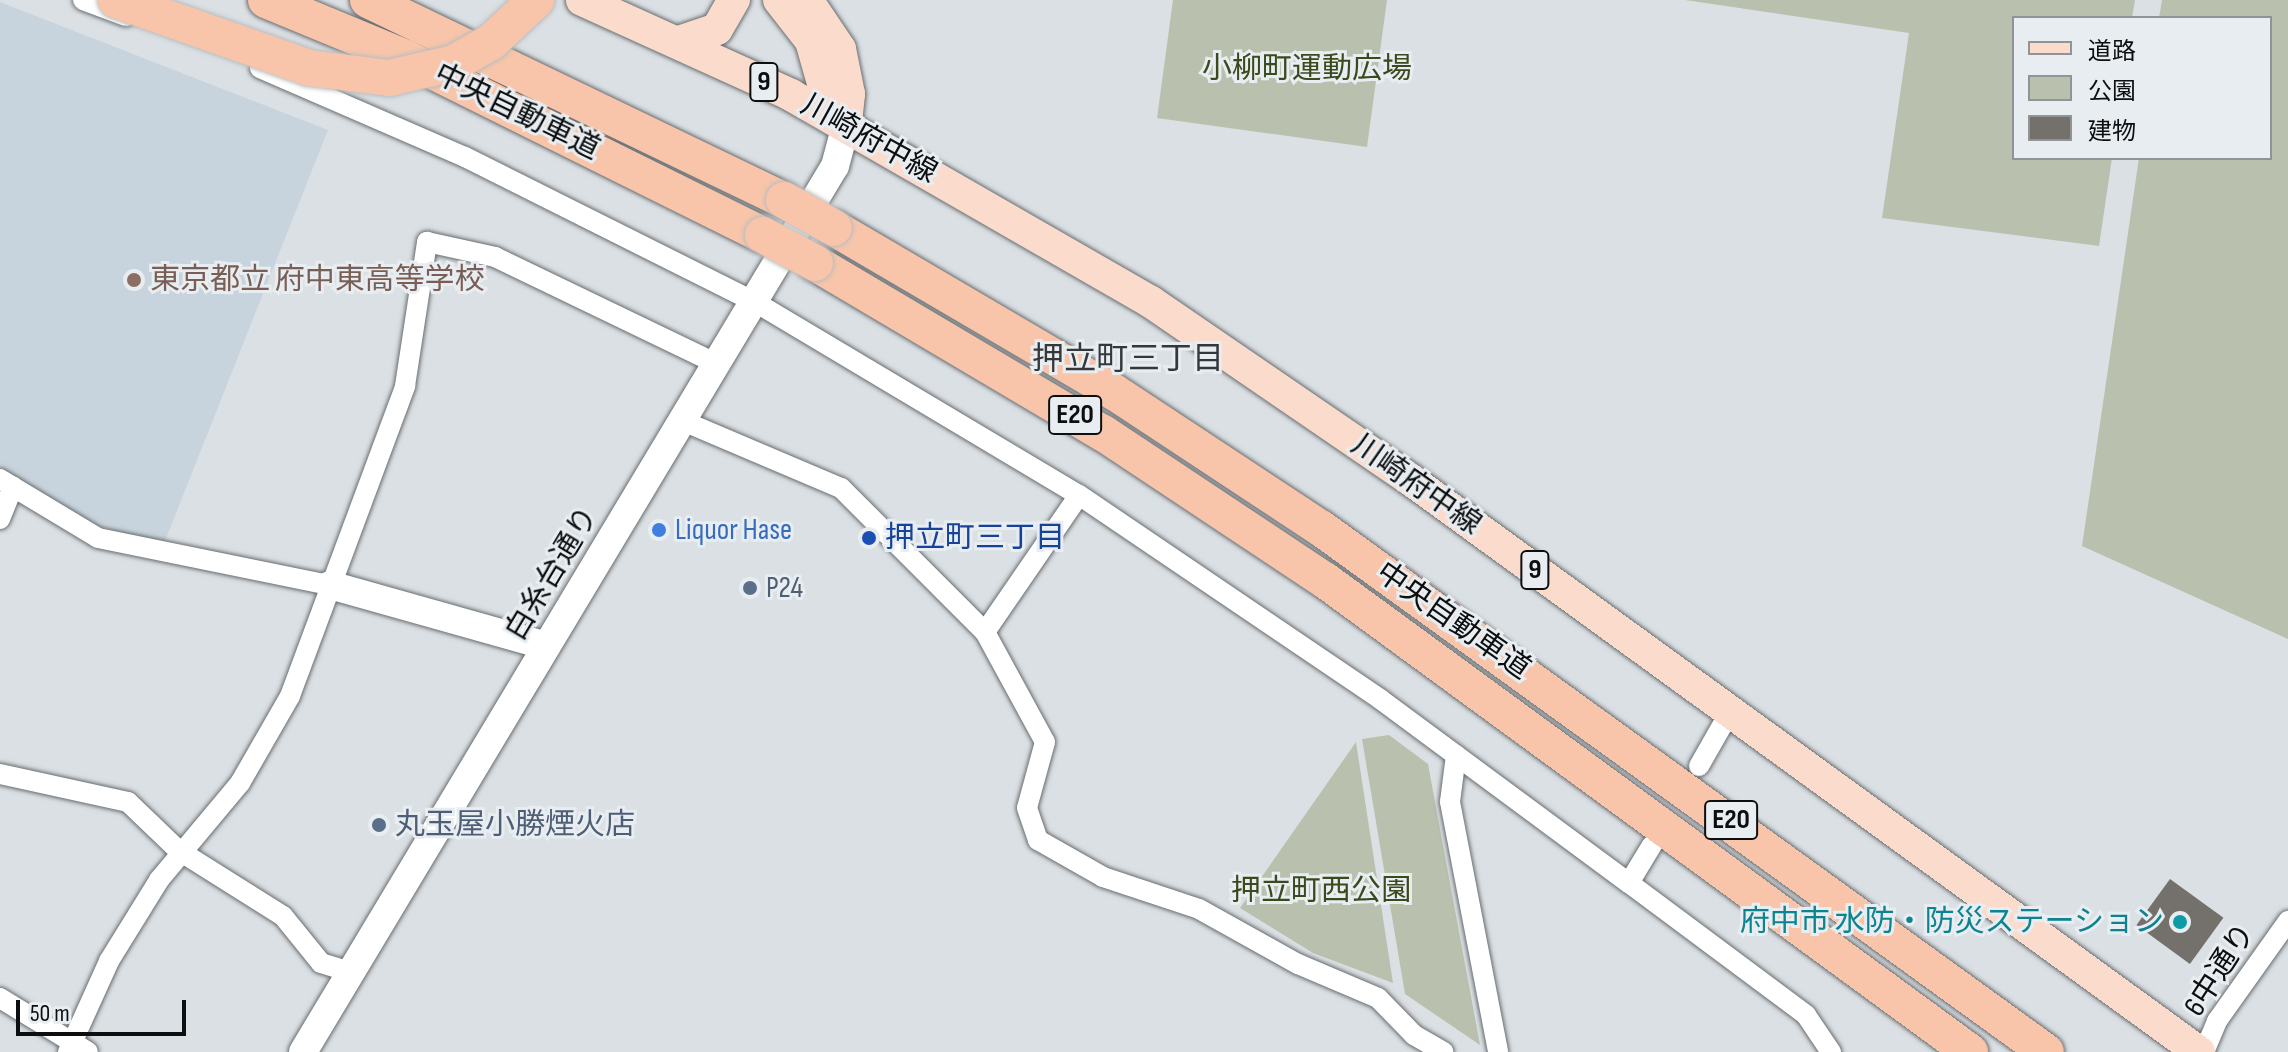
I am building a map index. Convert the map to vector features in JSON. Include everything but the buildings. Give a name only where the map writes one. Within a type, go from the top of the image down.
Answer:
[{"type":"highway","points":[[116,0],[309,68],[389,78],[454,63],[491,42],[536,0]]},
{"type":"highway","name":"中央自動車道","points":[[266,0],[406,58],[763,235],[1103,433],[1424,649],[1970,1052]]},
{"type":"highway","name":"中央自動車道","points":[[368,0],[784,200],[1114,392],[1413,591],[2046,1052]]},
{"type":"main road","name":"川崎府中線","points":[[582,0],[679,42],[846,125],[1151,302],[1731,710],[2201,1052]]},
{"type":"main road","points":[[679,42],[717,29],[734,0]]},
{"type":"main road","name":"9","points":[[779,0],[811,41],[826,94],[846,125]]},
{"type":"main road","points":[[807,0],[840,49],[849,94],[846,125]]},
{"type":"street","points":[[83,0],[207,45],[465,157],[755,302],[1079,495],[1456,755],[1629,883],[1806,1015],[1831,1052]]},
{"type":"street","name":"白糸台通り","points":[[303,1052],[835,166],[846,125]]},
{"type":"street","points":[[0,998],[76,1050],[109,961],[178,850],[270,740],[405,386],[427,242],[495,257],[717,364]]},
{"type":"street","points":[[683,421],[841,488],[985,632],[1045,742],[1027,808],[1038,840],[1103,877],[1199,909],[1298,964],[1378,998],[1440,1052]]},
{"type":"street","points":[[0,519],[7,483],[98,538],[330,585],[547,646]]},
{"type":"street","points":[[985,632],[1079,495]]},
{"type":"street","points":[[1699,766],[1731,710]]},
{"type":"street","points":[[1456,755],[1450,802],[1498,1052]]},
{"type":"street","points":[[0,774],[128,802],[178,850],[283,916],[321,963],[351,972]]},
{"type":"street","points":[[1629,883],[1652,845]]},
{"type":"street","name":"6中通り","points":[[2201,1052],[2217,1021],[2288,921]]},
{"type":"shaded area","name":"東京都立 府中東高等学校","points":[[0,2],[328,130],[163,546],[76,519],[0,466]]},
{"type":"green space","name":"小柳町運動広場","points":[[1173,0],[1387,0],[1367,147],[1157,118]]},
{"type":"green space","points":[[1685,0],[2135,0],[2132,16],[2012,16],[2012,160],[2112,160],[2099,246],[1882,218],[1909,33]]},
{"type":"green space","points":[[2162,0],[2288,0],[2288,639],[2082,546],[2139,160],[2272,160],[2272,16],[2159,16]]},
{"type":"green space","points":[[1389,735],[1428,764],[1480,1045],[1405,994],[1362,739]]},
{"type":"green space","name":"押立町西公園","points":[[1356,742],[1393,983],[1313,953],[1240,908]]},
{"type":"place","name":"東京都立 府中東高等学校","points":[[134,280]]},
{"type":"place","name":"Liquor Hase","points":[[659,530]]},
{"type":"place","name":"押立町三丁目","points":[[869,538]]},
{"type":"place","name":"P24","points":[[750,588]]},
{"type":"place","name":"丸玉屋小勝煙火店","points":[[379,825]]},
{"type":"place","name":"府中市 水防・防災ステーション","points":[[2180,922]]},
{"type":"district","name":"押立町三丁目","points":[[1128,360]]}]
